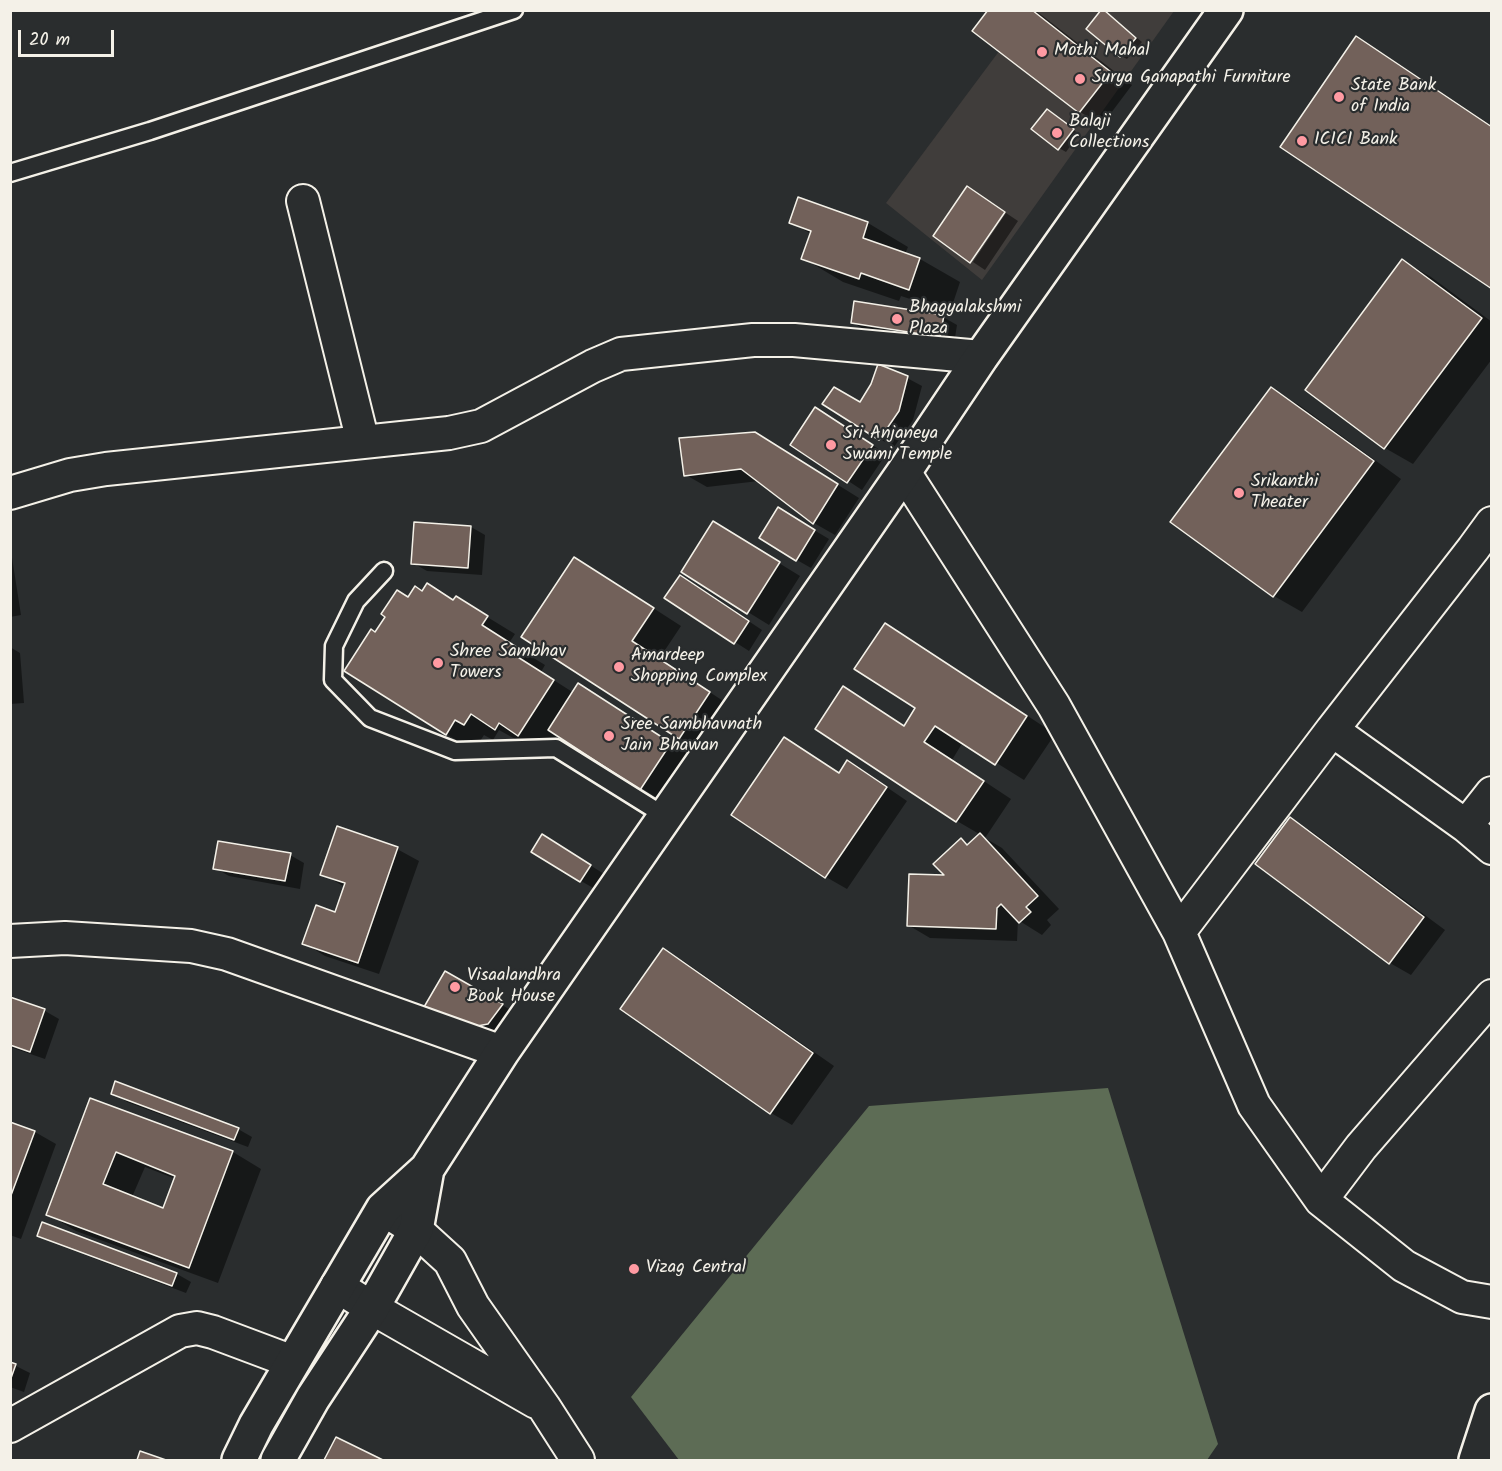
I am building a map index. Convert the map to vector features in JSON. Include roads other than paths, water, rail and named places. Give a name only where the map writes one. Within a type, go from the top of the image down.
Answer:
[{"type":"main road","points":[[239,1461],[256,1425],[383,1209],[427,1169],[502,1052],[904,472],[981,357],[1226,10]]},
{"type":"main road","points":[[278,1461],[313,1398],[372,1308],[416,1230],[427,1169]]},
{"type":"main road","points":[[1476,1461],[1491,1418]]},
{"type":"street","points":[[303,201],[363,442]]},
{"type":"street","points":[[10,493],[70,476],[106,469],[449,433],[481,426],[593,366],[621,354],[753,340],[794,340],[981,357]]},
{"type":"street","points":[[904,472],[1054,706],[1179,932],[1254,1105],[1321,1200],[1404,1266],[1462,1297],[1491,1302]]},
{"type":"street","points":[[1179,932],[1332,730],[1482,556],[1491,523]]},
{"type":"street","points":[[1332,730],[1466,826],[1491,848]]},
{"type":"street","points":[[1466,826],[1491,793]]},
{"type":"street","points":[[10,941],[77,939],[191,946],[227,954],[502,1052]]},
{"type":"street","points":[[1321,1200],[1361,1147],[1491,996]]},
{"type":"street","points":[[383,1209],[416,1230],[450,1261],[473,1306],[544,1407],[578,1461]]},
{"type":"street","points":[[337,1286],[544,1407]]},
{"type":"street","points":[[10,1425],[180,1331],[197,1329],[213,1332],[293,1362]]},
{"type":"lane","points":[[10,173],[150,131],[514,10]]},
{"type":"lane","points":[[384,570],[356,601],[334,646],[333,680],[370,718],[455,751],[556,748],[665,816]]},
{"type":"place","name":"Mothi Mahal","points":[[1042,52]]},
{"type":"place","name":"Surya Ganapathi Furniture","points":[[1080,79]]},
{"type":"place","name":"State Bank of India","points":[[1339,97]]},
{"type":"place","name":"Balaji Collections","points":[[1057,133]]},
{"type":"place","name":"ICICI Bank","points":[[1302,141]]},
{"type":"place","name":"Bhagyalakshmi Plaza","points":[[897,319]]},
{"type":"place","name":"Sri Anjaneya Swami Temple","points":[[831,445]]},
{"type":"place","name":"Srikanthi Theater","points":[[1239,493]]},
{"type":"place","name":"Shree Sambhav Towers","points":[[438,663]]},
{"type":"place","name":"Amardeep Shopping Complex","points":[[619,667]]},
{"type":"place","name":"Sree Sambhavnath Jain Bhawan","points":[[609,736]]},
{"type":"place","name":"Visaalandhra Book House","points":[[455,987]]},
{"type":"place","name":"Vizag Central","points":[[634,1269]]}]
